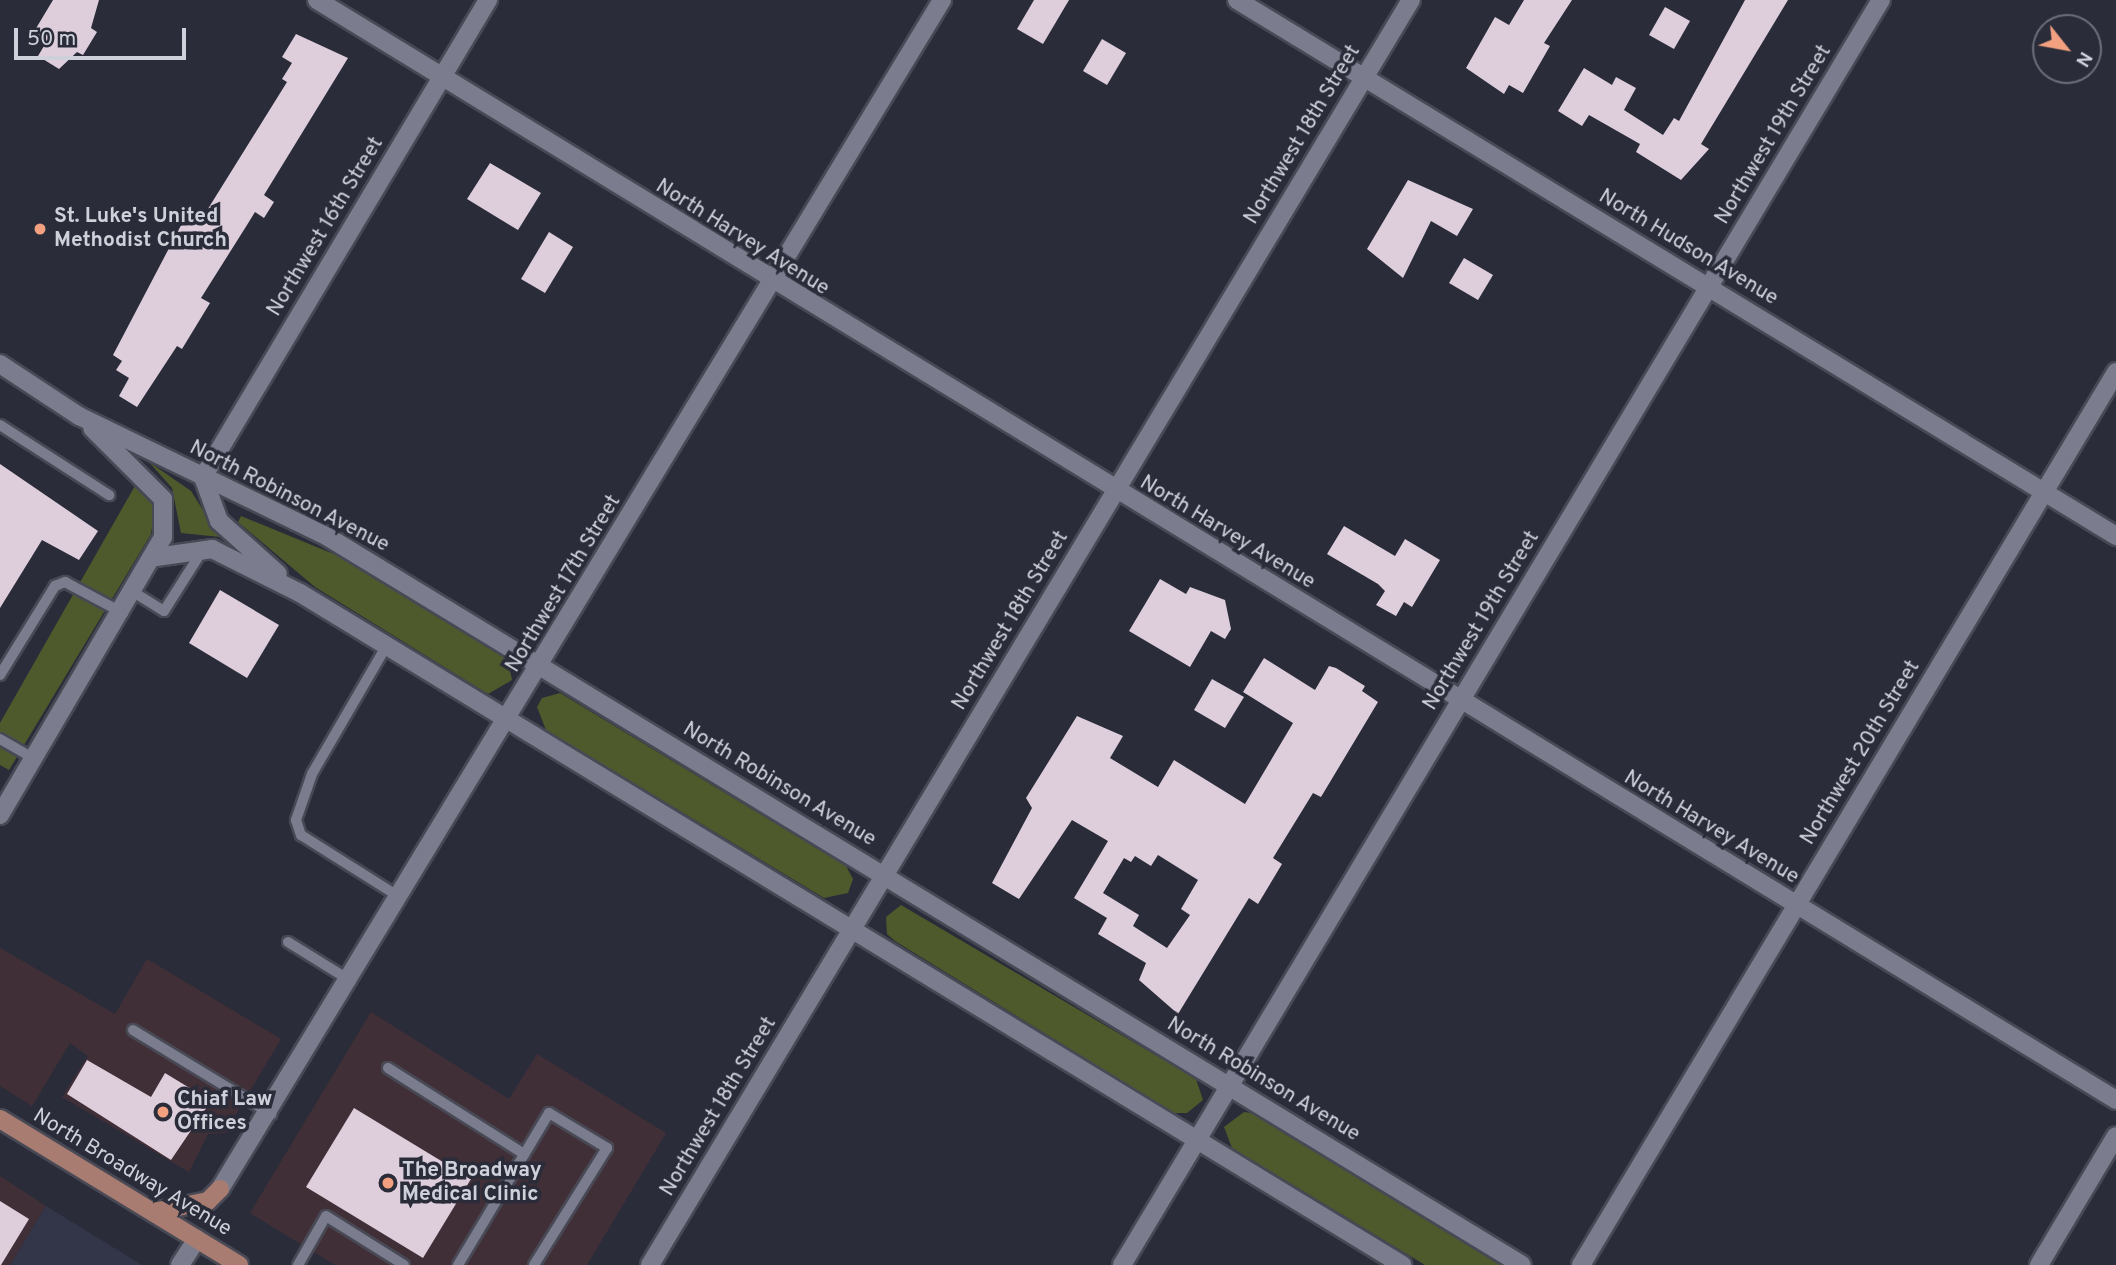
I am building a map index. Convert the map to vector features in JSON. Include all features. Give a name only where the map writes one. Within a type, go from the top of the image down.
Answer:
[{"type":"main road","name":"North Broadway Avenue","points":[[0,1119],[239,1265]]},
{"type":"main road","points":[[153,1212],[208,1201],[220,1189]]},
{"type":"street","name":"North Harvey Avenue","points":[[317,0],[772,283],[2116,1100]]},
{"type":"street","name":"Northwest 16th Street","points":[[204,477],[488,0]]},
{"type":"street","name":"Northwest 17th Street","points":[[220,1189],[271,1114],[942,0]]},
{"type":"street","name":"North Hudson Avenue","points":[[1237,0],[2116,536]]},
{"type":"street","name":"Northwest 18th Street","points":[[650,1265],[1411,0]]},
{"type":"street","name":"Northwest 19th Street","points":[[1122,1265],[1881,0]]},
{"type":"street","name":"North Robinson Avenue","points":[[0,364],[79,416],[328,537],[1522,1265]]},
{"type":"street","name":"Northwest 20th Street","points":[[1580,1265],[2116,372]]},
{"type":"street","points":[[0,815],[156,557],[166,521],[163,499],[79,416]]},
{"type":"street","points":[[204,477],[219,521],[300,593]]},
{"type":"street","points":[[156,557],[204,548],[300,593],[1402,1265]]},
{"type":"street","points":[[2039,1265],[2116,1136]]},
{"type":"street","points":[[180,1265],[197,1238]]},
{"type":"lane","points":[[0,425],[109,495]]},
{"type":"lane","points":[[135,593],[164,611],[204,548]]},
{"type":"lane","points":[[0,675],[55,586],[65,582],[123,613]]},
{"type":"lane","points":[[387,645],[312,774],[296,820],[301,835],[401,898]]},
{"type":"lane","points":[[0,739],[34,759]]},
{"type":"lane","points":[[288,942],[351,981]]},
{"type":"lane","points":[[133,1030],[271,1114]]},
{"type":"lane","points":[[388,1069],[524,1154]]},
{"type":"lane","points":[[458,1265],[549,1113],[607,1148],[534,1265]]},
{"type":"lane","points":[[298,1265],[326,1216],[404,1265]]},
{"type":"shaded area","points":[[0,948],[115,1014],[147,959],[281,1039],[225,1133],[208,1134],[189,1172],[62,1097],[88,1056],[70,1043],[32,1106],[0,1086]]},
{"type":"shaded area","points":[[371,1012],[509,1099],[537,1054],[666,1133],[587,1265],[335,1265],[250,1213]]},
{"type":"shaded area","points":[[0,1176],[46,1206],[10,1265],[0,1265]]},
{"type":"shaded area","points":[[46,1206],[142,1265],[10,1265]]},
{"type":"green space","points":[[149,462],[191,491],[220,537],[181,533],[172,488]]},
{"type":"green space","points":[[136,484],[155,507],[151,534],[9,770],[0,765],[0,723]]},
{"type":"green space","points":[[241,516],[336,555],[508,660],[512,680],[488,694],[315,587],[238,522]]},
{"type":"green space","points":[[560,693],[846,866],[853,879],[848,893],[824,898],[546,730],[537,707],[542,698]]},
{"type":"green space","points":[[901,905],[1196,1079],[1203,1100],[1187,1113],[1174,1113],[895,941],[887,934],[886,917]]},
{"type":"green space","points":[[1244,1112],[1251,1113],[1500,1265],[1425,1265],[1232,1148],[1224,1127]]},
{"type":"building","points":[[53,0],[99,0],[91,28],[97,32],[83,55],[77,52],[59,69],[38,56],[44,46],[32,35]]},
{"type":"building","points":[[1034,0],[1069,0],[1043,44],[1017,29]]},
{"type":"building","points":[[1524,0],[1572,0],[1544,43],[1550,46],[1523,93],[1509,85],[1504,94],[1466,68],[1495,17],[1509,25]]},
{"type":"building","points":[[1745,0],[1788,0],[1701,144],[1709,149],[1681,180],[1636,152],[1640,144],[1589,115],[1582,126],[1558,111],[1584,68],[1612,85],[1616,77],[1636,88],[1624,110],[1663,135],[1674,118],[1679,121]]},
{"type":"building","points":[[1665,7],[1690,21],[1674,49],[1649,35]]},
{"type":"building","points":[[296,34],[348,58],[264,195],[274,202],[264,218],[255,212],[201,298],[210,303],[182,349],[177,346],[137,407],[119,396],[129,378],[116,370],[122,361],[113,355],[188,212],[201,220],[287,82],[282,79],[292,63],[282,57]]},
{"type":"building","points":[[1102,39],[1126,53],[1107,85],[1083,71]]},
{"type":"building","points":[[490,163],[541,193],[518,230],[467,199]]},
{"type":"building","points":[[1408,180],[1473,209],[1457,236],[1431,221],[1403,278],[1367,249]]},
{"type":"building","points":[[549,232],[573,247],[545,293],[521,279]]},
{"type":"building","points":[[1464,258],[1493,275],[1478,300],[1449,283]]},
{"type":"building","points":[[0,464],[98,531],[79,560],[42,540],[0,608]]},
{"type":"building","points":[[1344,526],[1395,556],[1405,539],[1440,560],[1412,607],[1404,602],[1396,616],[1376,605],[1385,591],[1378,584],[1327,554]]},
{"type":"building","points":[[1160,579],[1186,594],[1190,587],[1225,600],[1231,629],[1225,639],[1211,631],[1190,667],[1129,631]]},
{"type":"building","points":[[220,590],[279,625],[247,678],[189,643]]},
{"type":"building","points":[[1264,658],[1315,690],[1329,666],[1336,668],[1365,686],[1362,691],[1378,702],[1321,797],[1313,793],[1273,858],[1282,864],[1258,904],[1249,898],[1178,1014],[1139,980],[1146,963],[1098,934],[1107,918],[1074,898],[1108,841],[1072,820],[1019,899],[992,883],[1032,808],[1026,798],[1077,716],[1123,736],[1110,758],[1158,787],[1174,760],[1245,804],[1293,723],[1243,692]],"holes":[[[1158,855],[1198,880],[1181,909],[1190,915],[1167,948],[1133,926],[1139,915],[1103,893],[1124,858],[1131,862],[1135,856],[1151,866]]]},
{"type":"building","points":[[1212,679],[1244,697],[1225,728],[1194,710]]},
{"type":"building","name":"Chiaf Law Offices","points":[[87,1060],[151,1097],[165,1073],[211,1101],[171,1160],[67,1094]]},
{"type":"building","name":"The Broadway Medical Clinic","points":[[354,1108],[471,1179],[423,1258],[306,1187]]},
{"type":"building","points":[[0,1201],[29,1219],[1,1265],[0,1265]]},
{"type":"place","name":"St. Luke's United Methodist Church","points":[[40,229]]},
{"type":"place","name":"Chiaf Law Offices","points":[[163,1112]]},
{"type":"place","name":"The Broadway Medical Clinic","points":[[388,1183]]}]
